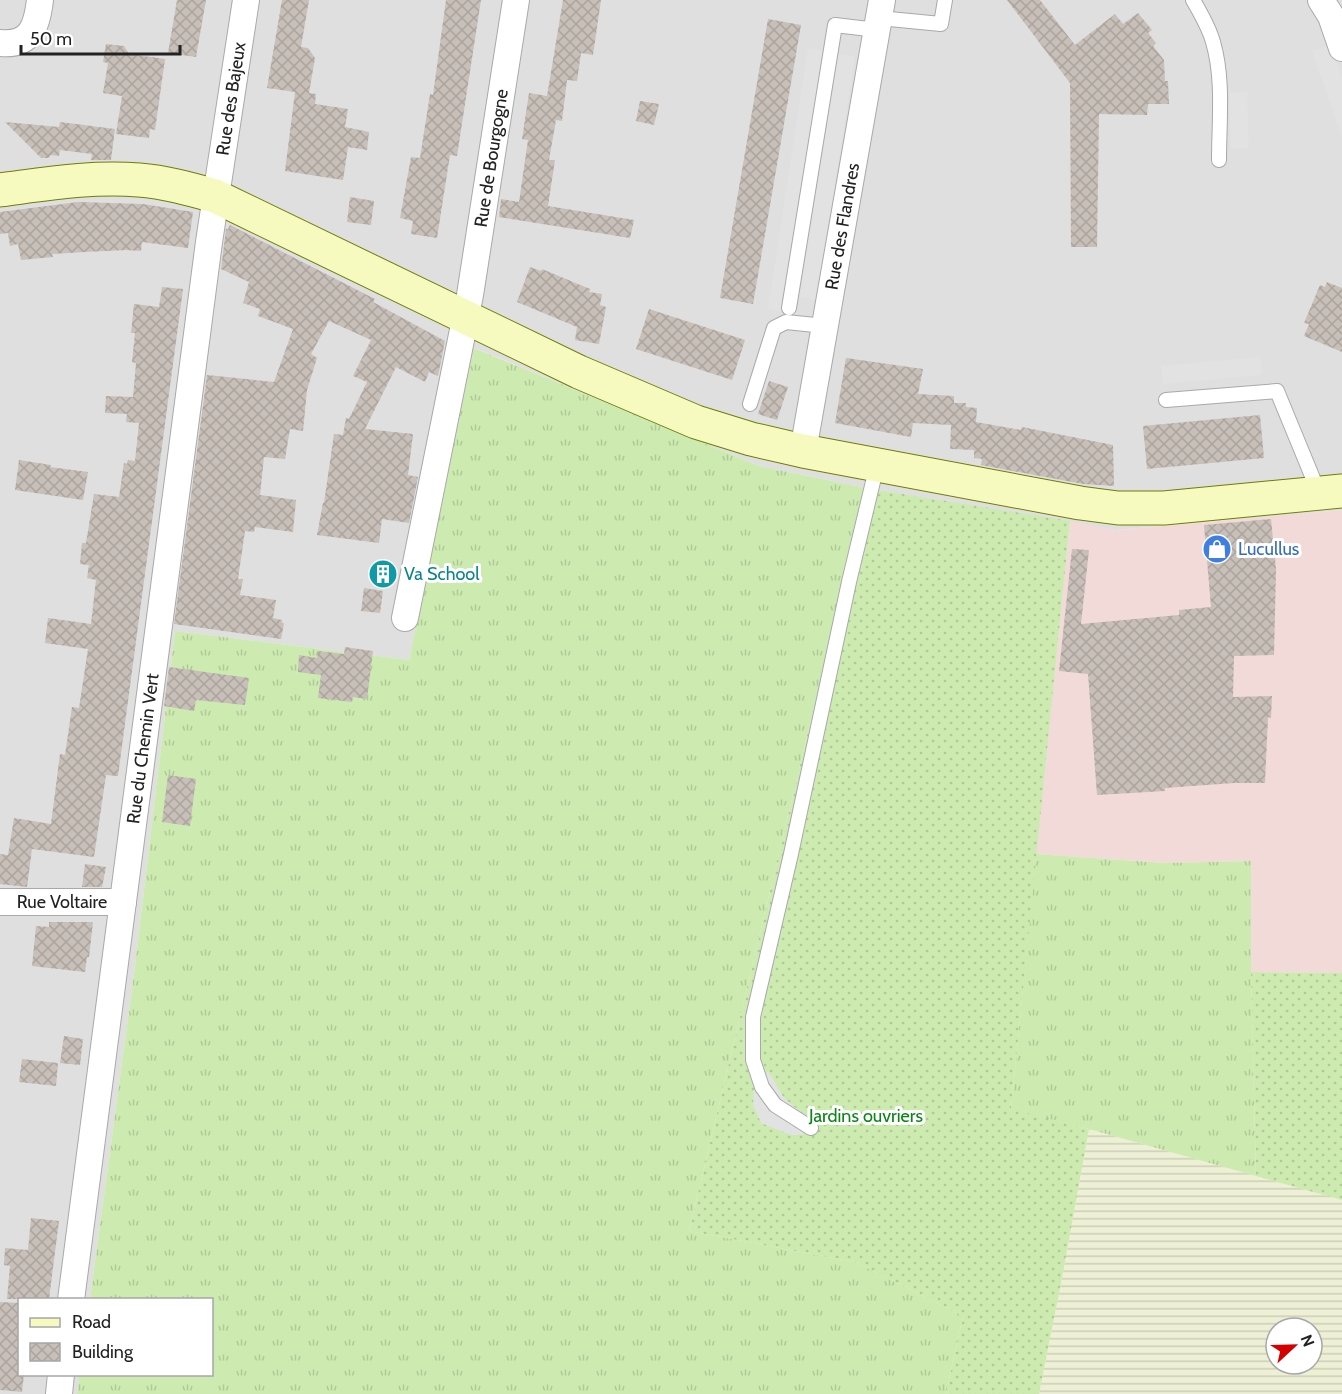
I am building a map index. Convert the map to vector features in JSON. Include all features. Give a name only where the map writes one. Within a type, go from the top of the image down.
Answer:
[{"type":"main road","points":[[0,190],[72,181],[119,179],[153,181],[215,196],[579,372],[682,416],[751,439],[803,451],[1080,503],[1118,508],[1164,508],[1331,492]]},
{"type":"street","points":[[0,43],[14,43],[28,36],[36,25],[40,0]]},
{"type":"street","name":"Rue des Bajeux","points":[[215,196],[246,0]]},
{"type":"street","name":"Rue de Bourgogne","points":[[405,618],[466,317],[516,0]]},
{"type":"street","points":[[1322,0],[1331,16],[1342,48]]},
{"type":"street","name":"Rue des Flandres","points":[[803,451],[879,16]]},
{"type":"street","name":"Rue du Chemin Vert","points":[[71,1298],[215,196]]},
{"type":"street","name":"Rue Voltaire","points":[[0,902],[123,902]]},
{"type":"street","points":[[59,1394],[61,1376]]},
{"type":"lane","points":[[789,308],[835,25],[879,16],[941,24],[945,0]]},
{"type":"lane","points":[[1193,0],[1206,23],[1214,45],[1220,79],[1219,160]]},
{"type":"lane","points":[[750,404],[774,328],[786,322],[825,326]]},
{"type":"lane","points":[[1166,400],[1277,391],[1331,492]]},
{"type":"lane","points":[[810,1128],[775,1105],[762,1087],[753,1060],[752,1024],[877,465]]},
{"type":"shaded area","points":[[0,0],[1342,0],[1342,510],[1116,530],[866,488],[759,466],[475,348],[409,660],[175,631],[134,974],[90,1298],[18,1298],[18,1376],[79,1376],[77,1394],[0,1394]]},
{"type":"shaded area","points":[[1331,45],[1342,78],[1342,137],[1312,51]]},
{"type":"shaded area","points":[[808,48],[827,51],[785,312],[768,309]]},
{"type":"shaded area","points":[[838,54],[855,56],[817,300],[800,297]]},
{"type":"shaded area","points":[[1247,92],[1249,148],[1231,149],[1229,93]]},
{"type":"shaded area","points":[[1260,357],[1262,375],[1163,384],[1161,366]]},
{"type":"shaded area","points":[[1342,510],[1342,973],[1251,972],[1251,861],[1167,863],[1036,854],[1070,521],[1116,530]]},
{"type":"shaded area","points":[[768,1071],[784,1098],[810,1120],[802,1135],[791,1135],[761,1123],[753,1105],[754,1089]]},
{"type":"green space","points":[[474,348],[759,466],[866,488],[689,1231],[855,1262],[963,1316],[946,1394],[77,1394],[79,1376],[213,1376],[213,1298],[90,1298],[134,974],[175,631],[409,660]]},
{"type":"green space","name":"Jardins ouvriers","points":[[866,488],[1070,521],[1011,1109],[1089,1129],[1039,1394],[946,1394],[963,1316],[855,1262],[689,1231]]},
{"type":"green space","points":[[1036,854],[1164,863],[1251,861],[1256,1176],[1089,1129],[1011,1110]]},
{"type":"green space","points":[[1251,972],[1342,973],[1342,1200],[1256,1176]]},
{"type":"green space","points":[[1089,1129],[1342,1200],[1342,1394],[1039,1394]]},
{"type":"building","points":[[177,0],[206,0],[196,57],[168,53]]},
{"type":"building","points":[[282,0],[309,0],[301,47],[308,48],[315,58],[309,93],[316,94],[315,104],[348,109],[345,127],[369,132],[367,150],[348,147],[343,180],[285,171],[295,92],[267,88]]},
{"type":"building","points":[[446,0],[481,0],[457,156],[450,155],[437,238],[411,234],[413,221],[400,218],[411,157],[420,158],[430,94],[433,95]]},
{"type":"building","points":[[563,0],[601,0],[593,55],[581,53],[577,81],[567,80],[562,121],[556,120],[549,160],[555,160],[548,206],[634,220],[630,238],[499,217],[501,199],[519,202],[528,140],[522,139],[529,93],[547,96]]},
{"type":"building","points":[[1007,0],[1040,0],[1075,45],[1115,14],[1123,24],[1138,13],[1152,30],[1148,33],[1156,43],[1153,46],[1164,60],[1169,104],[1148,104],[1147,115],[1099,114],[1097,247],[1071,247],[1070,83]]},
{"type":"building","points":[[768,19],[801,25],[753,304],[720,298]]},
{"type":"building","points":[[106,44],[124,46],[129,54],[165,59],[155,130],[150,129],[149,138],[116,134],[122,96],[103,93],[108,63],[103,62]]},
{"type":"building","points":[[640,101],[659,104],[654,125],[636,121]]},
{"type":"building","points":[[5,122],[59,127],[60,122],[115,129],[111,160],[91,160],[92,154],[60,150],[59,156],[51,155],[48,158],[41,158]]},
{"type":"building","points":[[350,197],[374,201],[371,225],[347,222]]},
{"type":"building","points":[[78,202],[143,204],[193,212],[188,248],[142,242],[141,251],[52,254],[53,257],[21,260],[18,244],[10,246],[8,233],[0,234],[0,212]]},
{"type":"building","points":[[230,225],[375,299],[373,302],[445,341],[438,376],[429,372],[425,382],[396,367],[365,429],[413,434],[408,475],[418,477],[409,523],[382,519],[379,543],[317,535],[334,434],[343,435],[346,418],[349,419],[367,382],[353,376],[371,340],[329,321],[311,354],[317,358],[307,390],[303,431],[290,429],[285,459],[264,457],[260,495],[296,500],[293,532],[255,527],[254,532],[245,531],[238,579],[243,579],[240,595],[276,600],[273,618],[282,620],[284,623],[281,639],[174,624],[207,375],[274,382],[293,329],[258,316],[260,309],[243,303],[249,282],[221,269],[226,229]]},
{"type":"building","points":[[530,267],[541,271],[542,269],[590,289],[589,292],[602,294],[600,305],[606,307],[599,344],[575,340],[577,327],[517,302]]},
{"type":"building","points":[[1327,282],[1342,288],[1342,352],[1304,336],[1309,324],[1304,323],[1320,285],[1325,287]]},
{"type":"building","points":[[162,287],[183,289],[118,776],[106,775],[94,857],[32,849],[27,887],[0,884],[0,854],[8,855],[14,818],[51,824],[60,754],[65,755],[72,707],[79,708],[88,649],[45,643],[48,618],[91,624],[96,580],[87,578],[89,565],[80,564],[82,543],[86,543],[94,494],[119,497],[124,463],[127,464],[128,460],[135,461],[139,423],[126,422],[127,414],[105,413],[106,396],[133,397],[136,363],[132,362],[135,333],[131,333],[134,304],[159,307]]},
{"type":"building","points":[[649,309],[745,340],[732,380],[636,349]]},
{"type":"building","points":[[846,358],[923,369],[918,394],[954,396],[954,403],[966,403],[966,407],[977,408],[976,422],[1021,430],[1022,427],[1113,445],[1114,486],[1083,484],[981,465],[982,459],[974,458],[974,450],[950,449],[951,425],[913,423],[911,437],[835,423]]},
{"type":"building","points":[[769,381],[788,387],[777,420],[758,414]]},
{"type":"building","points":[[1260,415],[1264,458],[1147,469],[1143,426]]},
{"type":"building","points":[[19,460],[88,472],[83,500],[15,490]]},
{"type":"building","points":[[1271,519],[1276,569],[1274,655],[1234,656],[1233,697],[1272,696],[1271,718],[1268,717],[1265,783],[1234,783],[1165,788],[1165,791],[1097,795],[1088,674],[1059,671],[1072,549],[1089,550],[1081,624],[1179,615],[1179,610],[1211,607],[1204,525]]},
{"type":"building","points":[[364,588],[383,591],[380,613],[361,611]]},
{"type":"building","points":[[345,647],[373,651],[367,699],[353,697],[352,702],[318,698],[321,675],[298,672],[299,655],[317,658],[318,651],[344,654]]},
{"type":"building","points":[[169,667],[249,678],[245,705],[196,700],[194,711],[164,706]]},
{"type":"building","points":[[168,775],[196,779],[190,826],[162,822]]},
{"type":"building","points":[[85,864],[106,867],[102,887],[82,887]]},
{"type":"building","points":[[49,922],[93,922],[85,972],[32,966],[36,926],[49,927]]},
{"type":"building","points":[[64,1036],[83,1039],[80,1065],[60,1063]]},
{"type":"building","points":[[22,1059],[58,1063],[56,1086],[19,1082]]},
{"type":"building","points":[[31,1218],[59,1221],[49,1298],[7,1299],[10,1266],[4,1265],[5,1248],[28,1250]]},
{"type":"building","points":[[0,1302],[18,1303],[18,1376],[24,1376],[22,1392],[0,1390]]},
{"type":"place","name":"Lucullus","points":[[1217,549]]},
{"type":"place","name":"Va School","points":[[383,574]]}]
